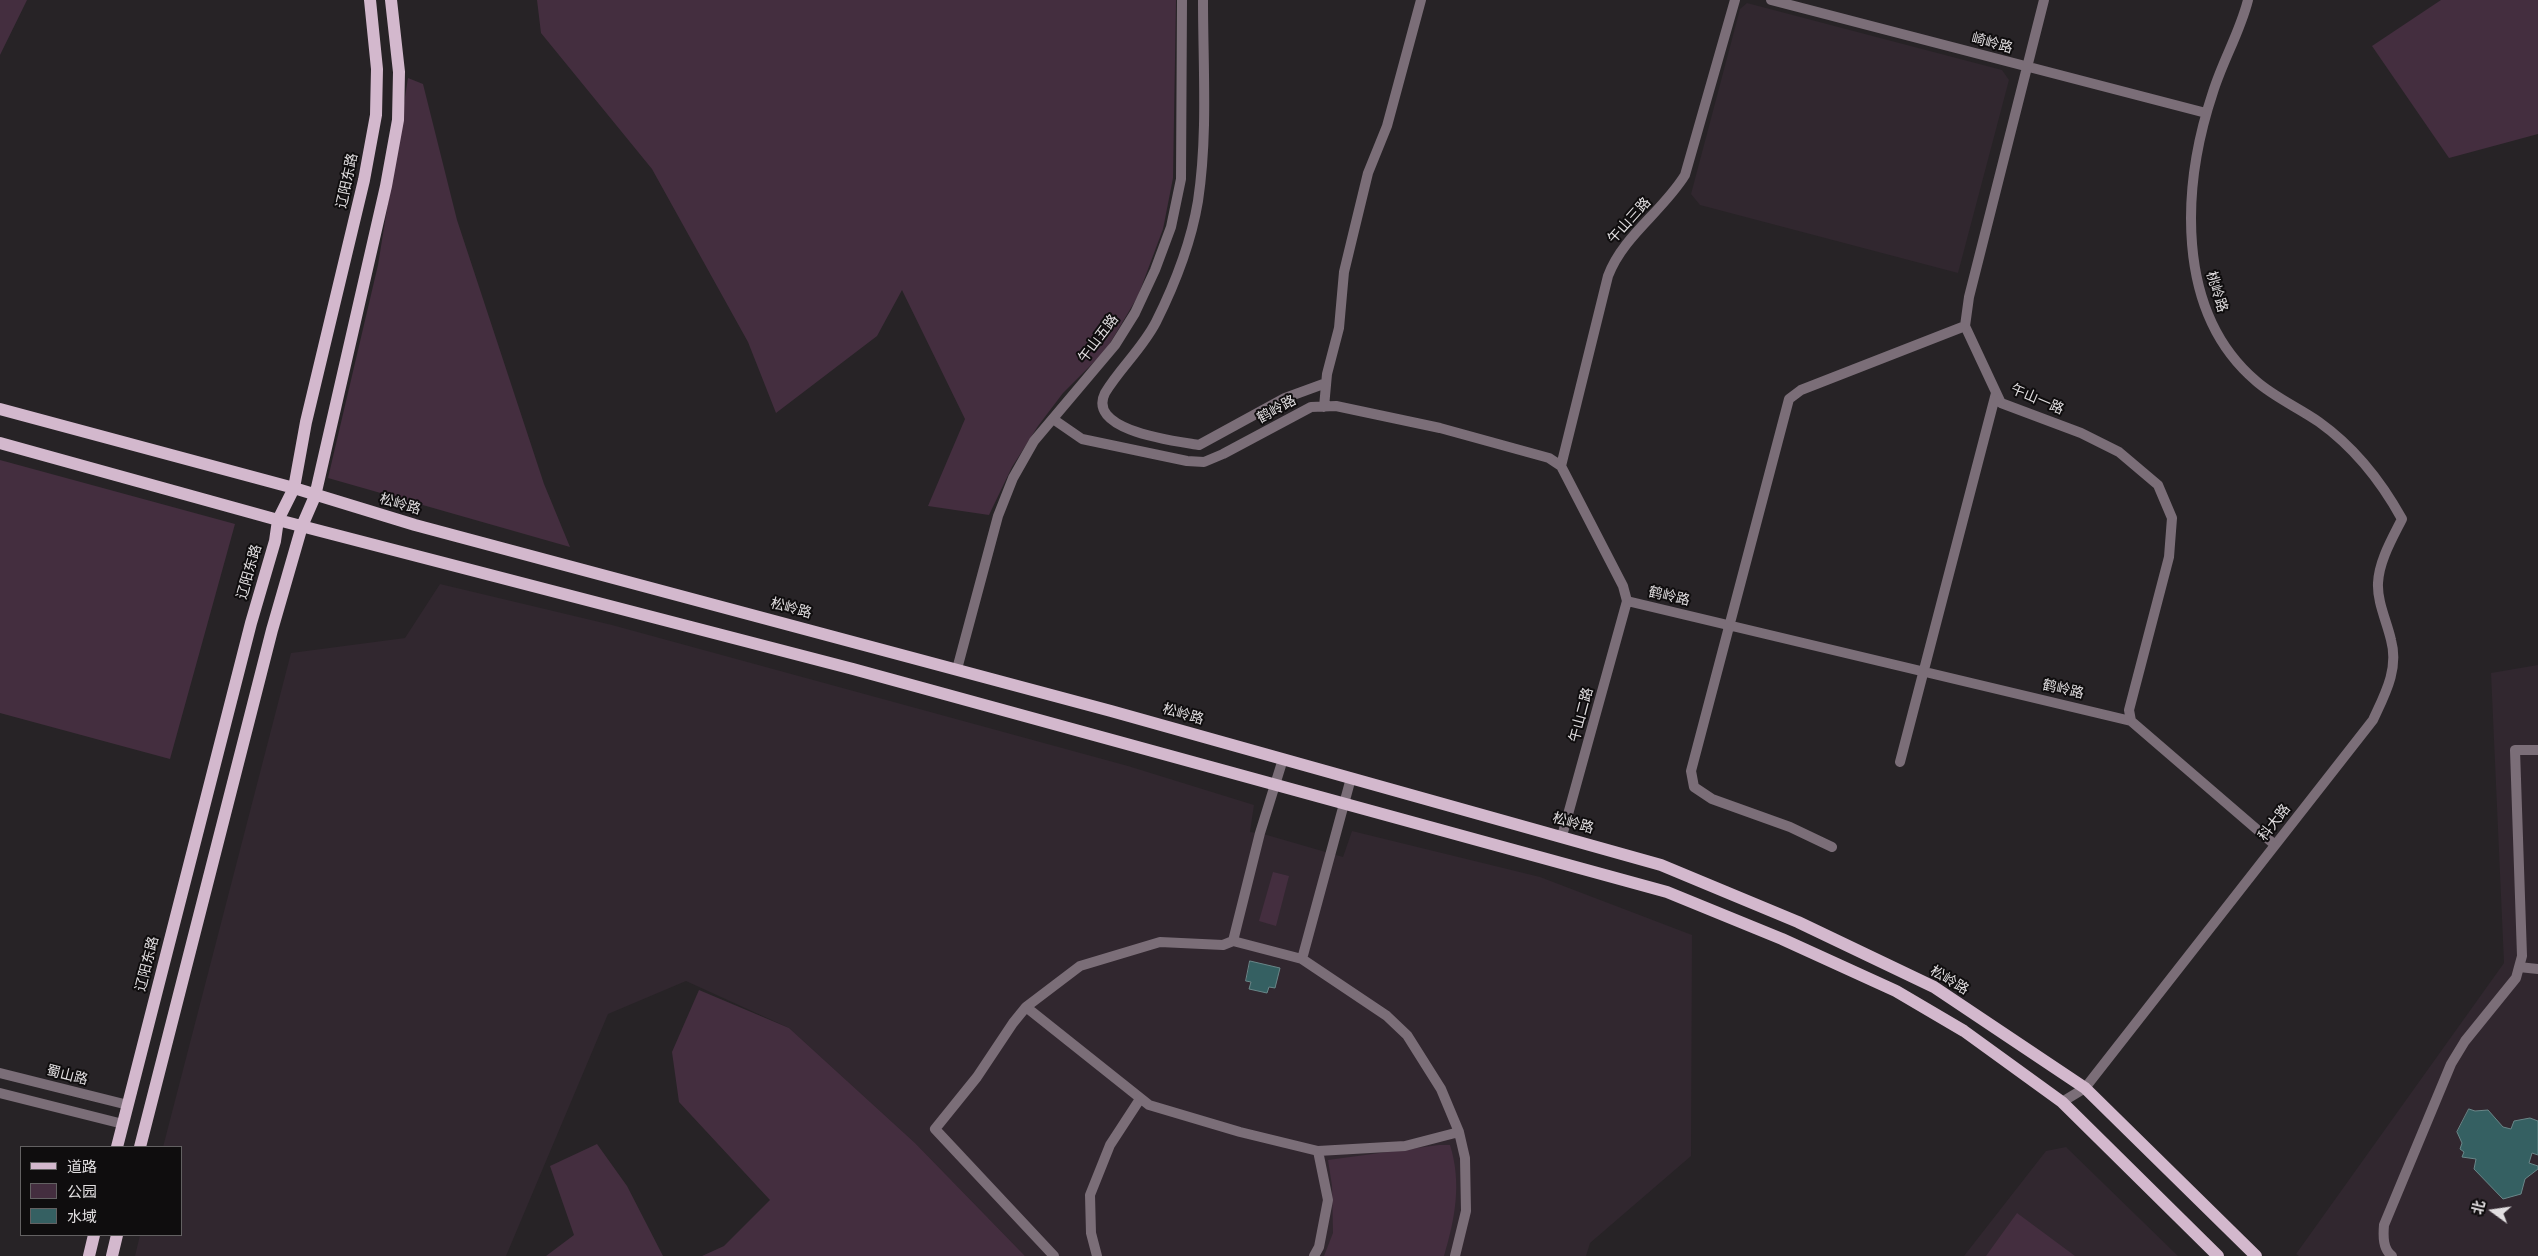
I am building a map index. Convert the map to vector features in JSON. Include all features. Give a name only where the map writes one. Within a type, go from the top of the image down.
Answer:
[{"type":"main road","name":"辽阳东路","points":[[117,1146],[251,623],[275,541],[278,520],[294,488],[306,422],[364,180],[376,115],[377,69],[370,0]]},
{"type":"main road","points":[[140,1146],[270,640],[302,526],[315,496],[386,186],[398,120],[398,72],[391,0]]},
{"type":"main road","name":"松岭路","points":[[0,409],[957,669],[1562,836],[1660,865],[1798,922],[1934,987],[2085,1088],[2256,1256]]},
{"type":"main road","points":[[0,443],[278,520],[852,669],[1667,892],[1773,935],[1896,990],[1964,1031],[2062,1102],[2218,1256]]},
{"type":"main road","points":[[89,1256],[94,1236]]},
{"type":"main road","points":[[112,1256],[117,1236]]},
{"type":"street","name":"午山五路","points":[[957,669],[998,516],[1013,478],[1034,441],[1115,345],[1135,313],[1156,270],[1171,227],[1180,180],[1182,0]]},
{"type":"street","points":[[1203,0],[1202,166],[1192,230],[1179,270],[1155,323],[1133,358],[1105,393],[1102,399],[1102,408],[1110,420],[1122,427],[1199,445],[1285,398],[1326,383]]},
{"type":"street","points":[[1324,407],[1326,383],[1338,328],[1344,272],[1350,243],[1368,173],[1387,126],[1421,0]]},
{"type":"street","name":"午山三路","points":[[1561,466],[1608,276],[1615,258],[1674,192],[1685,174],[1735,0]]},
{"type":"street","name":"崎岭路","points":[[1771,0],[2206,113]]},
{"type":"street","points":[[1832,847],[1790,827],[1712,799],[1694,787],[1690,771],[1789,399],[1801,390],[1965,326],[1969,297],[2044,0]]},
{"type":"street","name":"桃岭路","points":[[2248,0],[2244,18],[2206,113],[2194,177],[2192,244],[2202,302],[2216,333],[2232,358],[2256,382],[2320,422],[2348,446],[2384,487],[2402,519]]},
{"type":"street","name":"午山一路","points":[[1965,326],[2001,403],[2081,433],[2120,452],[2158,485],[2172,518],[2169,557],[2129,710],[2131,721]]},
{"type":"street","points":[[1900,762],[1996,393]]},
{"type":"street","name":"鹤岭路","points":[[1053,419],[1082,439],[1187,462],[1204,462],[1311,408],[1336,406],[1440,428],[1549,458],[1561,466],[1624,586],[1627,601],[2131,721],[2275,845]]},
{"type":"street","name":"科大路","points":[[2062,1102],[2085,1088],[2373,720],[2388,687],[2394,665],[2392,642],[2378,584],[2388,546],[2402,519]]},
{"type":"street","name":"午山二路","points":[[1562,836],[1627,601]]},
{"type":"street","points":[[2392,1256],[2387,1252],[2383,1238],[2384,1225],[2451,1064],[2465,1041],[2516,978],[2522,956],[2515,750],[2538,750]]},
{"type":"street","points":[[1233,941],[1283,759]]},
{"type":"street","points":[[1302,959],[1351,778]]},
{"type":"street","points":[[1054,1256],[935,1129],[977,1077],[1026,1007],[1080,966],[1160,942],[1223,945],[1233,941],[1302,959],[1387,1016],[1407,1036],[1441,1089],[1459,1132],[1466,1158],[1466,1211],[1455,1256]]},
{"type":"street","points":[[2519,967],[2538,969]]},
{"type":"street","points":[[1026,1007],[1149,1105],[1240,1132],[1318,1152],[1405,1146],[1459,1132]]},
{"type":"street","name":"蜀山路","points":[[0,1073],[128,1105]]},
{"type":"street","points":[[0,1093],[123,1124]]},
{"type":"street","points":[[1097,1256],[1091,1233],[1090,1195],[1110,1146],[1140,1099]]},
{"type":"street","points":[[1314,1256],[1319,1247],[1328,1200],[1318,1152]]},
{"type":"shaded area","points":[[1747,3],[2002,70],[2009,80],[1958,273],[1700,205],[1691,194],[1740,9]]},
{"type":"shaded area","points":[[440,584],[612,625],[1128,766],[1254,805],[1250,832],[1260,833],[1343,857],[1352,831],[1540,877],[1692,935],[1691,1156],[1590,1243],[1586,1256],[1025,1256],[915,1143],[789,1028],[686,981],[608,1014],[506,1256],[135,1256],[140,1236],[182,1236],[182,1146],[163,1146],[291,653],[405,638]]},
{"type":"shaded area","points":[[2538,665],[2538,1256],[2299,1256],[2296,1254],[2504,963],[2491,673]]},
{"type":"shaded area","points":[[2066,1147],[2178,1256],[1964,1256],[2046,1151]]},
{"type":"green space","points":[[0,0],[27,0],[0,55]]},
{"type":"green space","points":[[537,0],[1176,0],[1173,178],[1163,229],[1138,296],[1106,350],[1063,393],[1038,426],[1012,467],[989,515],[928,506],[965,419],[902,290],[877,336],[776,413],[748,342],[652,169],[541,33]]},
{"type":"green space","points":[[2441,0],[2538,0],[2538,134],[2449,158],[2372,46]]},
{"type":"green space","points":[[408,78],[423,84],[457,220],[544,484],[570,547],[328,478],[378,265]]},
{"type":"green space","points":[[0,460],[235,524],[170,759],[0,713]]},
{"type":"green space","points":[[1273,872],[1289,876],[1276,926],[1259,921]]},
{"type":"green space","points":[[699,990],[789,1028],[915,1143],[1025,1256],[702,1256],[724,1246],[770,1200],[679,1102],[672,1052]]},
{"type":"green space","points":[[597,1144],[627,1186],[663,1256],[546,1256],[574,1235],[550,1166]]},
{"type":"green space","points":[[1450,1145],[1456,1173],[1454,1215],[1444,1256],[1324,1256],[1333,1233],[1332,1186],[1328,1160]]},
{"type":"green space","points":[[2017,1213],[2075,1256],[1986,1256]]},
{"type":"water","points":[[1250,961],[1280,968],[1275,988],[1269,987],[1267,993],[1249,989],[1251,982],[1246,981]]},
{"type":"water","points":[[2469,1109],[2475,1111],[2488,1110],[2503,1127],[2511,1129],[2514,1121],[2530,1118],[2538,1121],[2538,1155],[2532,1153],[2529,1163],[2538,1166],[2538,1169],[2525,1179],[2521,1194],[2503,1199],[2474,1169],[2476,1159],[2462,1157],[2464,1152],[2460,1149],[2462,1143],[2457,1132]]}]
